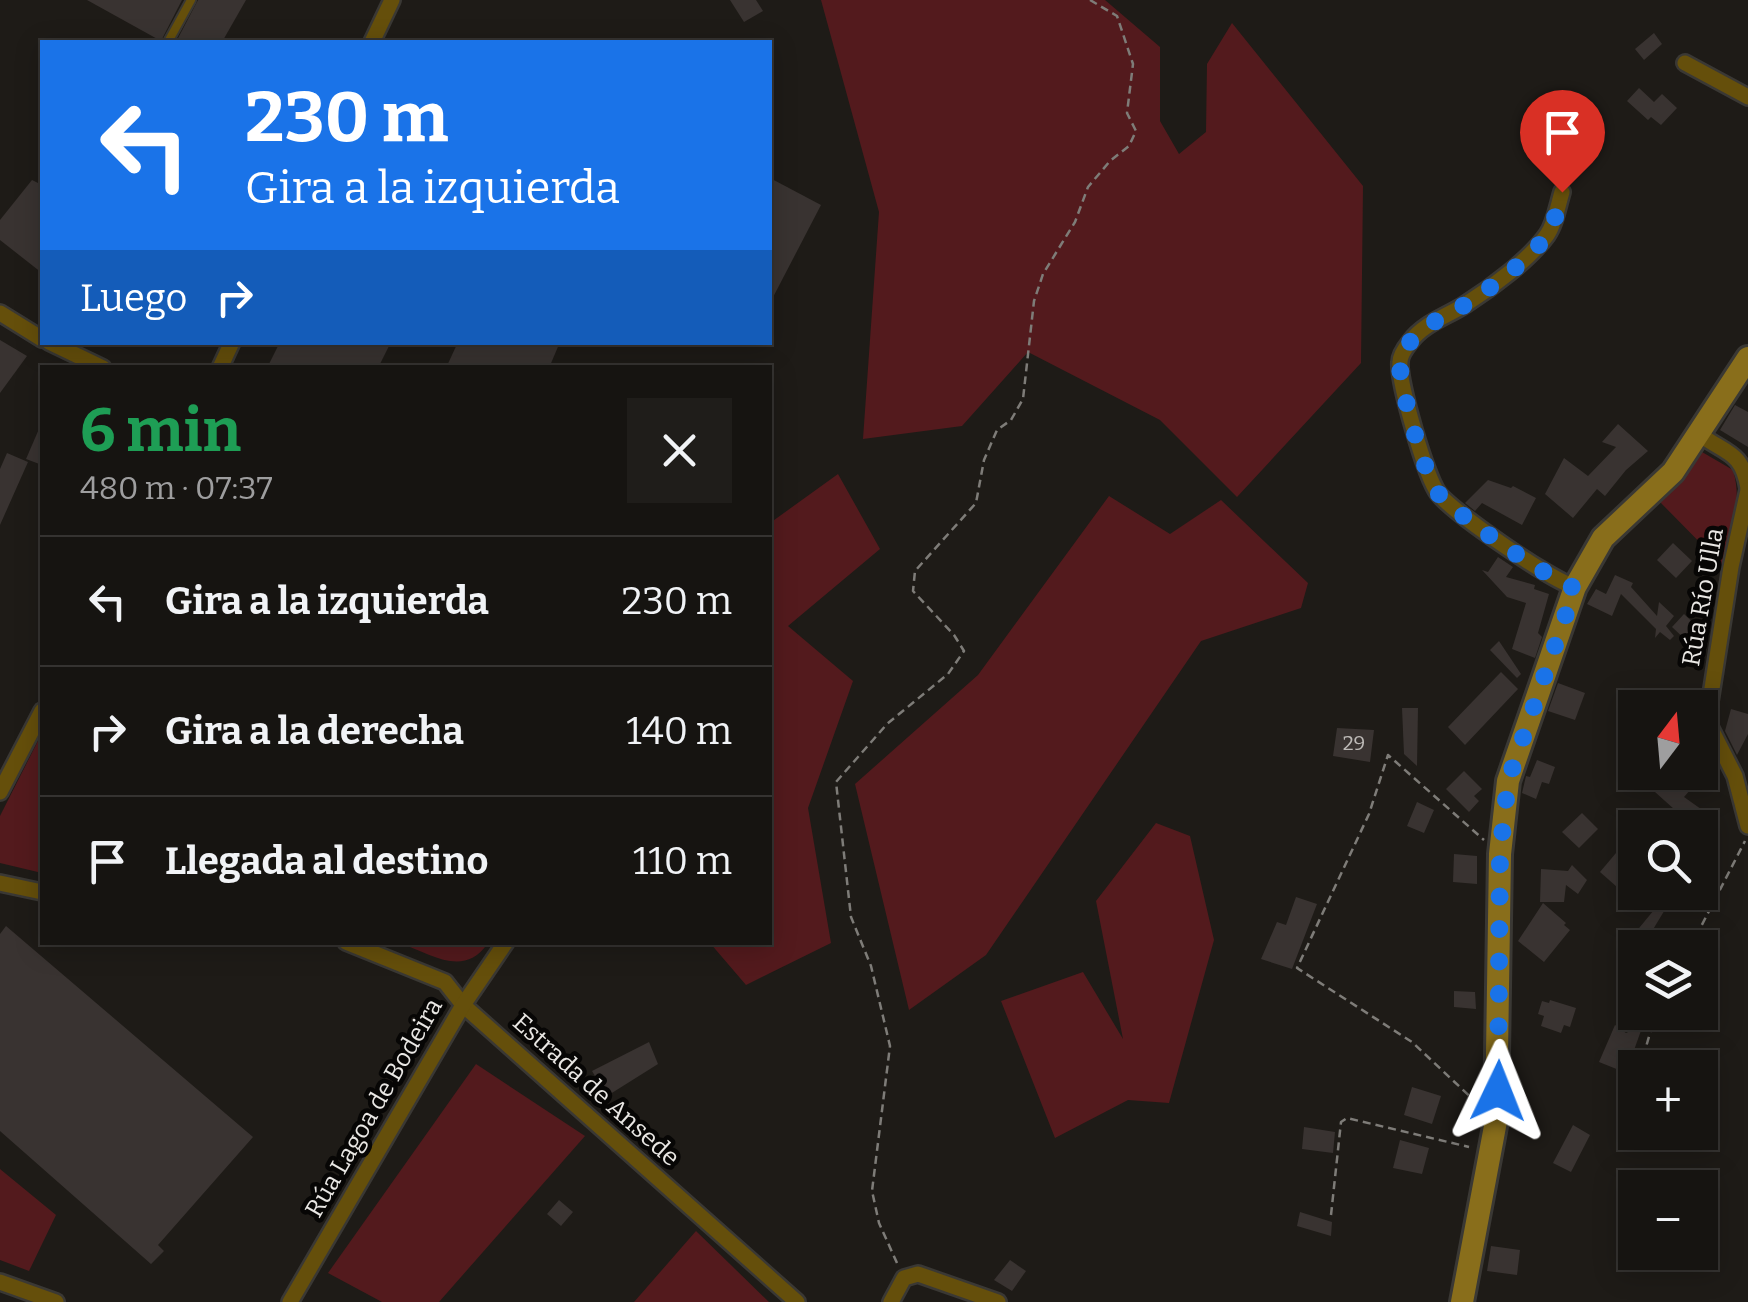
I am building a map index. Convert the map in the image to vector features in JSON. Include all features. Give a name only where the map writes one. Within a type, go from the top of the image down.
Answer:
[{"type":"main road","points":[[1462,1302],[1496,1121],[1500,854],[1508,781],[1575,588],[1602,538],[1673,472],[1748,358]]},
{"type":"street","points":[[373,40],[392,0]]},
{"type":"street","points":[[1686,63],[1748,97]]},
{"type":"street","points":[[1562,192],[1548,234],[1466,304],[1424,327],[1408,344],[1400,361],[1414,429],[1428,476],[1439,496],[1548,576],[1575,588]]},
{"type":"street","points":[[0,314],[40,337]]},
{"type":"street","points":[[55,345],[97,365]]},
{"type":"street","name":"Rúa Río Ulla","points":[[1698,434],[1738,458],[1745,468],[1748,489],[1708,714],[1710,727],[1735,776],[1748,826]]},
{"type":"street","points":[[0,792],[40,715]]},
{"type":"street","points":[[0,883],[40,892]]},
{"type":"street","name":"Estrada de Ansede","points":[[353,945],[445,982],[463,1005],[797,1302]]},
{"type":"street","name":"Rúa Lagoa de Bodeira","points":[[290,1302],[463,1005],[504,945]]},
{"type":"street","points":[[890,1302],[904,1278],[918,1274],[998,1302]]},
{"type":"street","points":[[0,1282],[56,1302]]},
{"type":"lane","points":[[169,40],[191,0]]},
{"type":"path","points":[[904,1278],[879,1223],[872,1191],[890,1046],[871,966],[851,917],[836,782],[886,724],[948,674],[964,651],[914,591],[915,572],[976,503],[984,460],[997,430],[1011,420],[1022,399],[1034,301],[1043,274],[1075,222],[1088,187],[1129,146],[1136,131],[1128,112],[1133,64],[1117,16],[1090,0]]},
{"type":"path","points":[[1496,1121],[1412,1042],[1297,968],[1369,814],[1388,756],[1500,854]]},
{"type":"path","points":[[1699,930],[1748,836]]},
{"type":"path","points":[[1331,1215],[1341,1122],[1346,1118],[1490,1152]]},
{"type":"shaded area","points":[[821,0],[1105,0],[1160,47],[1160,121],[1179,154],[1206,132],[1207,64],[1232,23],[1363,186],[1361,363],[1237,497],[1160,420],[1028,352],[962,426],[863,439],[879,212]]},
{"type":"shaded area","points":[[1702,452],[1733,470],[1736,482],[1735,518],[1724,567],[1659,501]]},
{"type":"shaded area","points":[[838,474],[880,549],[788,626],[853,681],[808,808],[831,943],[746,985],[712,945],[772,945],[772,522]]},
{"type":"shaded area","points":[[1109,496],[1170,534],[1221,500],[1308,583],[1301,608],[1201,641],[986,955],[909,1010],[855,784],[978,675]]},
{"type":"shaded area","points":[[40,737],[40,873],[0,863],[0,816]]},
{"type":"shaded area","points":[[1156,823],[1190,836],[1214,940],[1169,1103],[1128,1100],[1055,1138],[1001,1001],[1083,972],[1123,1039],[1096,901]]},
{"type":"shaded area","points":[[405,945],[486,945],[479,954],[458,962]]},
{"type":"shaded area","points":[[476,1064],[585,1136],[439,1302],[382,1302],[328,1273]]},
{"type":"shaded area","points":[[0,1169],[56,1215],[29,1271],[0,1260]]},
{"type":"shaded area","points":[[696,1231],[769,1302],[634,1302]]},
{"type":"building","points":[[87,0],[182,0],[159,40]]},
{"type":"building","points":[[198,0],[246,0],[223,40],[177,40]]},
{"type":"building","points":[[730,0],[756,0],[763,11],[744,22]]},
{"type":"building","points":[[1654,33],[1662,44],[1644,60],[1635,49]]},
{"type":"building","points":[[1639,88],[1654,102],[1662,94],[1677,108],[1661,125],[1651,117],[1648,120],[1627,101]]},
{"type":"building","points":[[772,179],[821,205],[772,299]]},
{"type":"building","points":[[32,180],[40,184],[40,271],[0,240],[0,220]]},
{"type":"building","points":[[0,340],[27,356],[0,393]]},
{"type":"building","points":[[278,345],[390,345],[380,365],[268,365]]},
{"type":"building","points":[[457,345],[559,345],[550,365],[447,365]]},
{"type":"building","points":[[1735,405],[1748,412],[1748,447],[1720,430]]},
{"type":"building","points":[[1618,424],[1648,451],[1605,496],[1597,489],[1573,518],[1545,494],[1564,458],[1588,476],[1616,447],[1602,442]]},
{"type":"building","points":[[40,427],[40,464],[26,459]]},
{"type":"building","points":[[7,453],[28,462],[0,525],[0,469]]},
{"type":"building","points":[[1488,480],[1513,486],[1536,498],[1522,525],[1482,503],[1475,511],[1465,503]]},
{"type":"building","points":[[1673,543],[1692,561],[1676,578],[1657,560]]},
{"type":"building","points":[[1498,557],[1513,567],[1506,577],[1535,585],[1534,589],[1549,594],[1535,658],[1512,649],[1526,603],[1507,597],[1482,570],[1488,572]]},
{"type":"building","points":[[1615,575],[1633,583],[1631,587],[1657,616],[1659,602],[1674,616],[1666,626],[1674,636],[1670,640],[1660,632],[1655,638],[1656,629],[1621,594],[1612,616],[1587,604],[1596,589],[1606,594]]},
{"type":"building","points":[[1684,614],[1702,631],[1690,644],[1672,627]]},
{"type":"building","points":[[1499,641],[1521,674],[1517,678],[1490,650]]},
{"type":"building","points":[[1501,672],[1518,689],[1465,745],[1448,727]]},
{"type":"building","points":[[1558,683],[1585,693],[1575,720],[1548,711]]},
{"type":"building","points":[[1402,708],[1418,708],[1417,766],[1404,754]]},
{"type":"building","points":[[1731,709],[1748,714],[1748,734],[1737,755],[1725,731]]},
{"type":"building","points":[[1337,728],[1374,730],[1370,762],[1333,756]]},
{"type":"building","points":[[1537,760],[1555,767],[1549,784],[1542,782],[1536,799],[1522,793],[1526,776],[1530,777]]},
{"type":"building","points":[[1464,771],[1482,789],[1474,796],[1479,801],[1469,812],[1446,789]]},
{"type":"building","points":[[1690,790],[1684,797],[1702,810],[1675,810],[1655,792]]},
{"type":"building","points":[[1417,802],[1434,810],[1424,833],[1407,826]]},
{"type":"building","points":[[1582,813],[1598,829],[1579,848],[1562,832]]},
{"type":"building","points":[[1616,853],[1618,855],[1617,887],[1600,872]]},
{"type":"building","points":[[1454,854],[1477,856],[1477,884],[1453,882]]},
{"type":"building","points":[[1572,865],[1587,880],[1578,894],[1566,885],[1564,902],[1540,902],[1541,869],[1568,871]]},
{"type":"building","points":[[1296,897],[1317,904],[1292,969],[1261,959],[1277,922],[1286,925]]},
{"type":"building","points":[[1543,903],[1570,930],[1544,962],[1518,941]]},
{"type":"building","points":[[1654,910],[1665,910],[1653,930],[1637,930]]},
{"type":"building","points":[[6,926],[253,1137],[158,1245],[164,1251],[151,1264],[0,1131],[0,934]]},
{"type":"building","points":[[1454,991],[1475,992],[1476,1009],[1454,1007]]},
{"type":"building","points":[[1542,1001],[1576,1008],[1570,1027],[1564,1025],[1561,1033],[1541,1026],[1544,1016],[1538,1014]]},
{"type":"building","points":[[1615,1025],[1626,1033],[1641,1030],[1634,1050],[1618,1050],[1618,1070],[1599,1062]]},
{"type":"building","points":[[649,1042],[658,1064],[607,1096],[592,1071]]},
{"type":"building","points":[[1412,1087],[1441,1096],[1432,1124],[1404,1115]]},
{"type":"building","points":[[1573,1125],[1590,1135],[1571,1172],[1553,1163]]},
{"type":"building","points":[[1304,1127],[1335,1132],[1333,1153],[1302,1149]]},
{"type":"building","points":[[1400,1140],[1429,1148],[1422,1174],[1393,1168]]},
{"type":"building","points":[[559,1200],[573,1212],[561,1226],[547,1214]]},
{"type":"building","points":[[1300,1212],[1332,1222],[1331,1236],[1297,1226]]},
{"type":"building","points":[[1491,1246],[1520,1250],[1517,1275],[1487,1271]]},
{"type":"building","points":[[1010,1260],[1026,1271],[1012,1291],[994,1280]]},
{"type":"route","points":[[1498,1091],[1501,822],[1508,781],[1575,588],[1558,582],[1439,496],[1428,476],[1414,429],[1400,361],[1408,344],[1424,327],[1466,304],[1548,234],[1562,192]]}]
